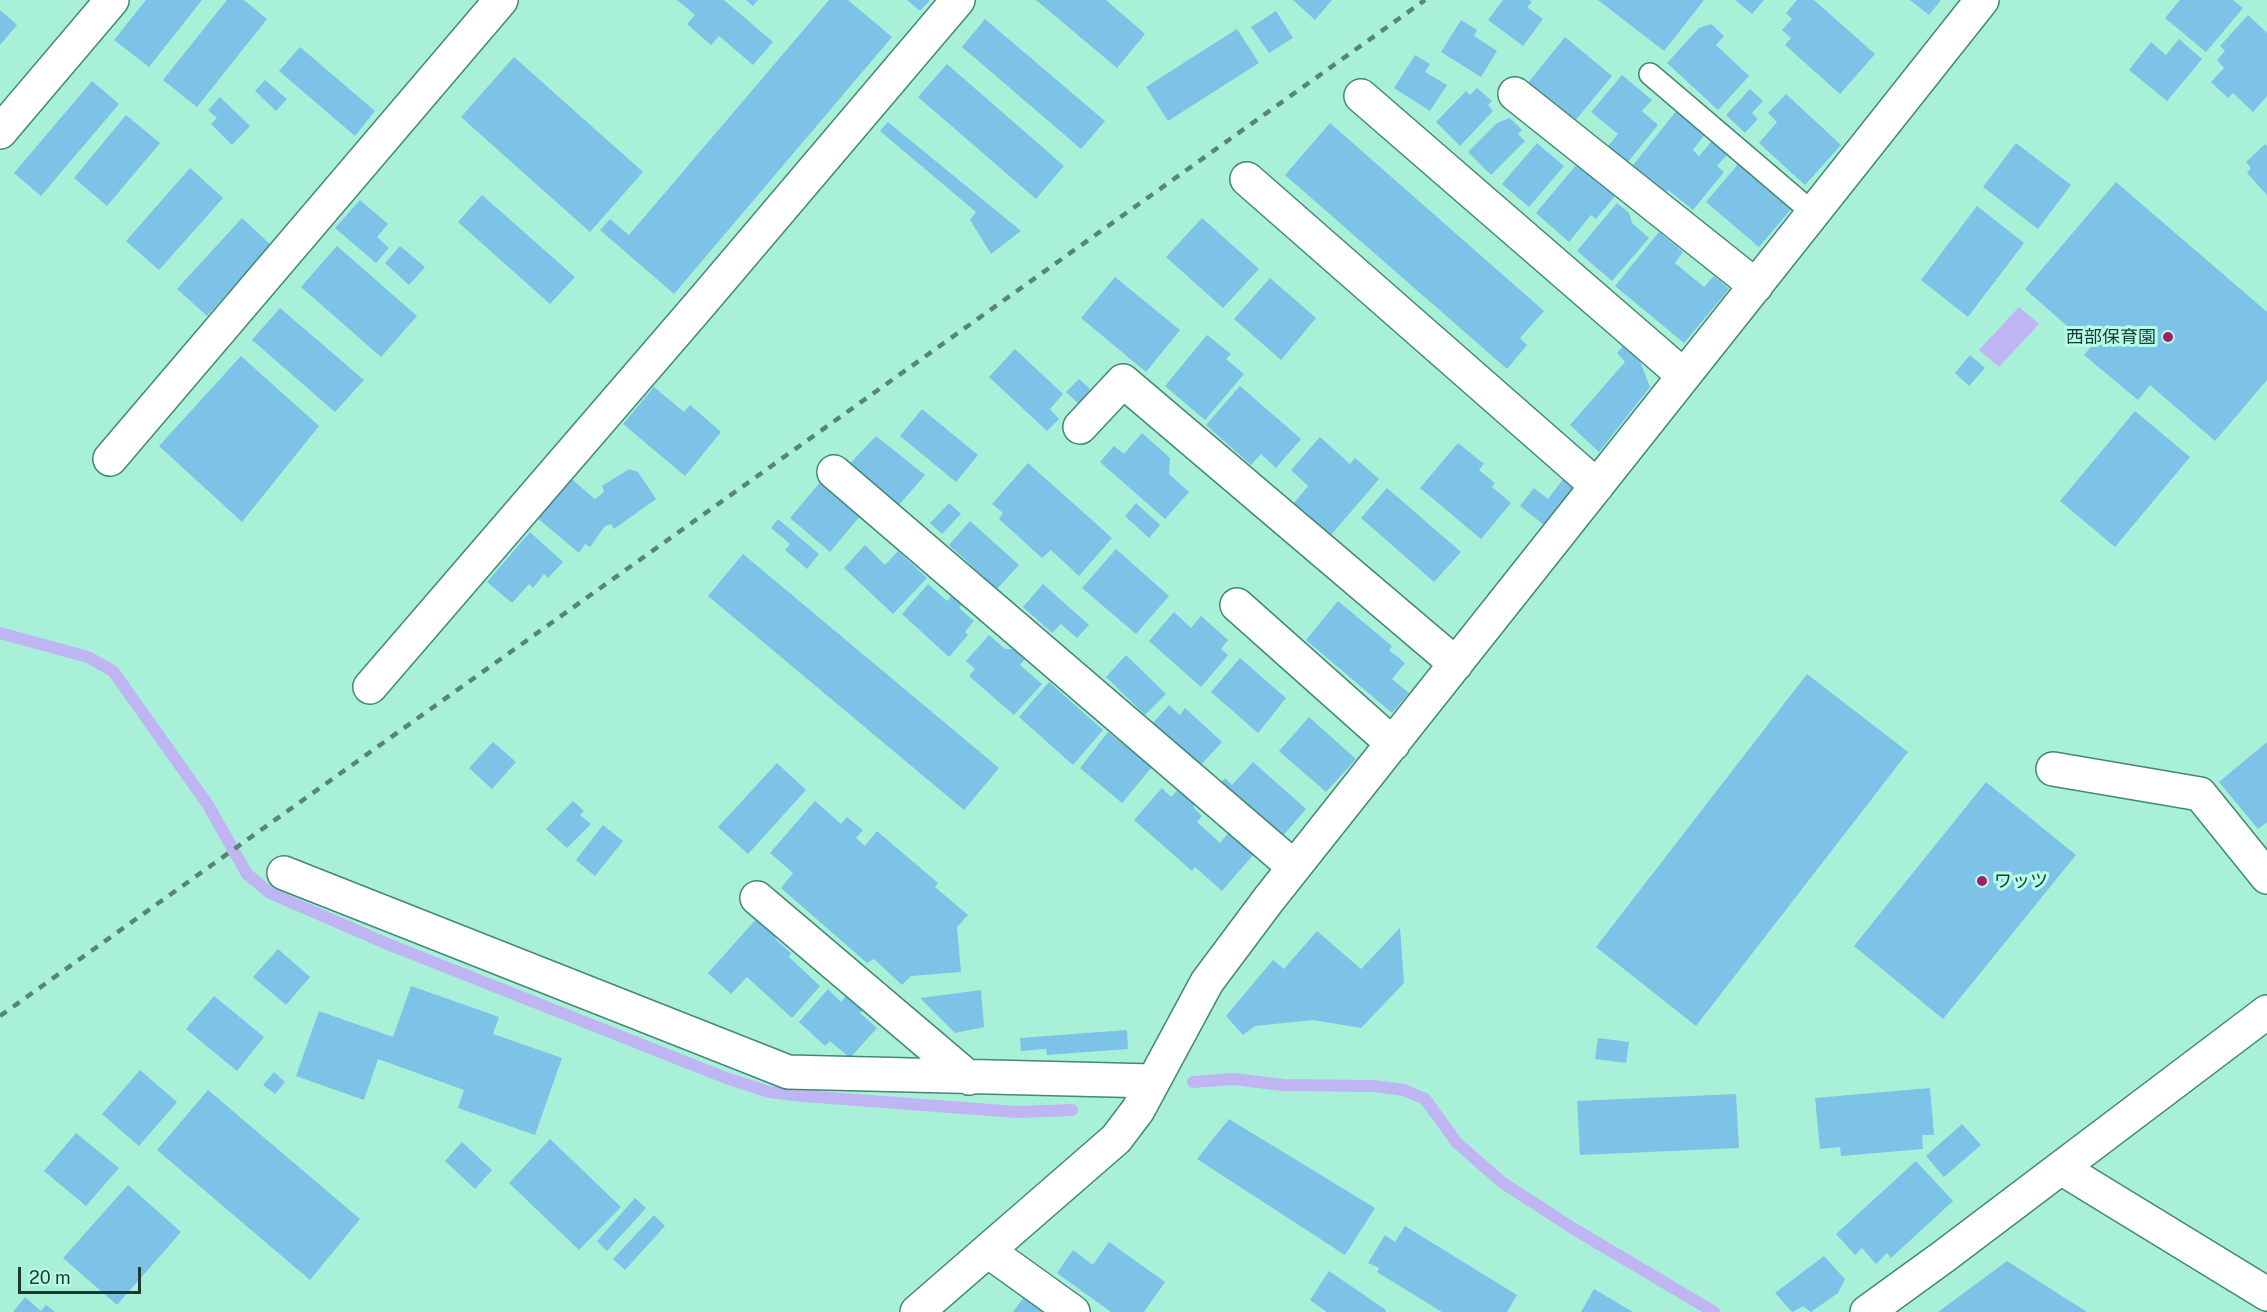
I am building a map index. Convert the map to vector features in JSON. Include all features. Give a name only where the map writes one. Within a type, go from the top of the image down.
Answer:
[{"type":"street","points":[[0,132],[112,0]]},
{"type":"street","points":[[110,459],[501,0]]},
{"type":"street","points":[[370,687],[709,294],[958,0]]},
{"type":"street","points":[[917,1312],[1116,1139],[1138,1110],[1207,982],[1294,867],[1982,0]]},
{"type":"street","points":[[1515,94],[1756,286]]},
{"type":"street","points":[[1361,96],[1684,376]]},
{"type":"street","points":[[1247,179],[1597,486]]},
{"type":"street","points":[[1080,427],[1123,381],[1455,664]]},
{"type":"street","points":[[834,472],[1294,867]]},
{"type":"street","points":[[1237,605],[1393,744]]},
{"type":"street","points":[[2053,769],[2200,795],[2267,877]]},
{"type":"street","points":[[284,873],[788,1072],[1153,1081]]},
{"type":"street","points":[[757,898],[969,1078]]},
{"type":"street","points":[[1867,1312],[2267,1012]]},
{"type":"street","points":[[2061,1168],[2267,1294]]},
{"type":"street","points":[[988,1251],[1073,1312]]},
{"type":"lane","points":[[1650,74],[1813,213]]},
{"type":"shaded area","points":[[2019,307],[2039,324],[1999,367],[1979,350]]},
{"type":"building","points":[[146,0],[202,0],[149,67],[114,40]]},
{"type":"building","points":[[227,0],[244,0],[267,19],[197,107],[163,80]]},
{"type":"building","points":[[677,0],[724,0],[773,42],[753,65],[719,36],[711,45],[687,24],[695,15]]},
{"type":"building","points":[[746,0],[758,0],[753,6]]},
{"type":"building","points":[[829,0],[848,0],[892,37],[674,294],[600,230],[610,219],[629,235]]},
{"type":"building","points":[[907,0],[930,0],[920,11]]},
{"type":"building","points":[[1036,0],[1106,0],[1145,34],[1117,68]]},
{"type":"building","points":[[1293,0],[1332,0],[1315,20]]},
{"type":"building","points":[[1503,0],[1529,0],[1532,2],[1527,7],[1543,19],[1523,46],[1488,20]]},
{"type":"building","points":[[1598,0],[1704,0],[1664,51]]},
{"type":"building","points":[[1735,0],[1764,0],[1752,14]]},
{"type":"building","points":[[1797,0],[1814,0],[1875,54],[1840,94],[1785,45],[1791,38],[1782,30],[1792,19],[1786,13]]},
{"type":"building","points":[[1910,0],[1941,0],[1929,15]]},
{"type":"building","points":[[2180,0],[2233,0],[2243,8],[2206,52],[2165,18]]},
{"type":"building","points":[[0,10],[17,25],[0,45]]},
{"type":"building","points":[[1276,11],[1293,38],[1269,53],[1251,27]]},
{"type":"building","points":[[2248,15],[2267,33],[2267,96],[2253,112],[2233,93],[2228,98],[2211,82],[2224,68],[2217,60],[2225,51],[2220,46]]},
{"type":"building","points":[[985,19],[1105,121],[1081,149],[962,47]]},
{"type":"building","points":[[1461,20],[1477,30],[1474,36],[1497,51],[1481,77],[1441,52]]},
{"type":"building","points":[[1711,24],[1724,36],[1716,45],[1749,76],[1718,110],[1667,63],[1699,28]]},
{"type":"building","points":[[1237,29],[1259,63],[1168,121],[1146,87]]},
{"type":"building","points":[[1565,37],[1612,76],[1575,121],[1528,83]]},
{"type":"building","points":[[2179,39],[2202,59],[2167,101],[2129,70],[2151,42],[2166,55]]},
{"type":"building","points":[[300,47],[375,111],[355,136],[279,71]]},
{"type":"building","points":[[1415,55],[1430,64],[1425,72],[1447,85],[1430,111],[1394,88]]},
{"type":"building","points":[[514,57],[643,172],[590,232],[461,117]]},
{"type":"building","points":[[947,64],[1064,166],[1036,199],[918,97]]},
{"type":"building","points":[[1622,75],[1652,100],[1642,111],[1658,125],[1628,162],[1608,146],[1618,134],[1591,112]]},
{"type":"building","points":[[265,80],[287,99],[276,111],[255,91]]},
{"type":"building","points":[[92,81],[119,104],[41,196],[14,173]]},
{"type":"building","points":[[1477,88],[1492,101],[1488,105],[1493,111],[1460,146],[1436,122],[1466,91],[1470,95]]},
{"type":"building","points":[[1750,89],[1763,101],[1752,113],[1758,119],[1745,133],[1726,115]]},
{"type":"building","points":[[1786,94],[1841,145],[1805,185],[1759,143],[1777,122],[1768,113]]},
{"type":"building","points":[[220,97],[250,126],[232,145],[211,124],[217,118],[208,110]]},
{"type":"building","points":[[1677,110],[1706,133],[1693,150],[1699,156],[1712,141],[1728,154],[1717,166],[1724,172],[1693,210],[1668,190],[1664,196],[1630,169]]},
{"type":"building","points":[[126,115],[160,143],[107,206],[74,178]]},
{"type":"building","points":[[1510,118],[1522,130],[1518,134],[1525,141],[1491,175],[1468,152],[1497,123]]},
{"type":"building","points":[[888,122],[1021,231],[991,254],[970,220],[976,212],[880,131]]},
{"type":"building","points":[[1330,123],[1544,311],[1520,338],[1527,345],[1507,369],[1285,175]]},
{"type":"building","points":[[1537,143],[1564,166],[1529,207],[1502,184]]},
{"type":"building","points":[[2016,143],[2071,185],[2038,229],[1983,187]]},
{"type":"building","points":[[2265,144],[2267,146],[2267,195],[2247,173],[2251,168],[2246,162]]},
{"type":"building","points":[[1739,163],[1792,208],[1759,247],[1706,202]]},
{"type":"building","points":[[1577,164],[1615,196],[1596,219],[1591,215],[1569,242],[1536,213]]},
{"type":"building","points":[[190,168],[223,198],[159,270],[126,241]]},
{"type":"building","points":[[2116,182],[2267,312],[2267,380],[2215,441],[2150,385],[2138,400],[2084,355],[2091,347],[2025,289]]},
{"type":"building","points":[[482,195],[575,277],[550,304],[458,222]]},
{"type":"building","points":[[360,200],[388,224],[377,237],[389,248],[376,263],[335,228]]},
{"type":"building","points":[[1617,203],[1629,213],[1632,223],[1649,238],[1612,281],[1577,251]]},
{"type":"building","points":[[1977,206],[2024,243],[1968,317],[1921,280]]},
{"type":"building","points":[[242,218],[271,245],[207,316],[177,289]]},
{"type":"building","points":[[1202,218],[1259,269],[1223,308],[1166,257]]},
{"type":"building","points":[[1659,232],[1683,252],[1675,263],[1704,287],[1714,276],[1729,289],[1684,343],[1615,286]]},
{"type":"building","points":[[337,246],[417,316],[381,357],[301,287]]},
{"type":"building","points":[[400,246],[425,267],[409,285],[385,263]]},
{"type":"building","points":[[1115,277],[1180,330],[1146,372],[1081,318]]},
{"type":"building","points":[[1270,278],[1316,318],[1281,360],[1234,319]]},
{"type":"building","points":[[280,308],[364,380],[335,412],[252,340]]},
{"type":"building","points":[[1207,335],[1231,354],[1226,359],[1244,374],[1205,420],[1165,386]]},
{"type":"building","points":[[1625,344],[1638,356],[1650,387],[1599,452],[1570,425],[1625,362],[1617,353]]},
{"type":"building","points":[[1015,349],[1063,394],[1050,409],[1059,419],[1047,431],[989,377]]},
{"type":"building","points":[[1970,355],[1985,368],[1969,386],[1955,373]]},
{"type":"building","points":[[241,356],[319,426],[242,522],[159,446]]},
{"type":"building","points":[[1079,379],[1092,391],[1080,405],[1066,392]]},
{"type":"building","points":[[1240,386],[1301,439],[1276,468],[1261,454],[1251,465],[1206,425]]},
{"type":"building","points":[[654,387],[684,412],[690,405],[721,432],[685,476],[623,424]]},
{"type":"building","points":[[922,409],[978,455],[956,482],[900,436]]},
{"type":"building","points":[[2135,411],[2190,457],[2115,547],[2060,501]]},
{"type":"building","points":[[1142,433],[1170,458],[1169,474],[1189,492],[1165,519],[1100,462],[1114,446],[1124,454]]},
{"type":"building","points":[[876,436],[925,475],[892,513],[843,471]]},
{"type":"building","points":[[1320,437],[1350,464],[1355,458],[1379,479],[1331,535],[1294,503],[1308,486],[1291,470]]},
{"type":"building","points":[[1458,443],[1484,464],[1479,470],[1495,483],[1492,487],[1511,503],[1481,539],[1420,488]]},
{"type":"building","points":[[1028,463],[1112,538],[1079,576],[1051,550],[1042,558],[999,519],[1003,513],[992,504]]},
{"type":"building","points":[[629,469],[638,472],[656,499],[614,529],[611,524],[605,526],[590,547],[585,544],[579,553],[536,517],[568,476],[595,499],[604,492],[602,486]]},
{"type":"building","points":[[1564,478],[1574,486],[1544,525],[1520,506],[1534,488],[1548,499]]},
{"type":"building","points":[[821,481],[861,515],[830,552],[790,518]]},
{"type":"building","points":[[1387,488],[1461,552],[1434,582],[1361,518]]},
{"type":"building","points":[[949,503],[961,514],[942,534],[930,523]]},
{"type":"building","points":[[1136,503],[1160,525],[1149,538],[1125,516]]},
{"type":"building","points":[[778,519],[819,554],[807,569],[785,550],[790,544],[771,528]]},
{"type":"building","points":[[970,521],[1019,565],[997,589],[949,545]]},
{"type":"building","points":[[530,532],[563,562],[548,578],[544,574],[533,588],[529,584],[512,603],[487,582]]},
{"type":"building","points":[[865,545],[885,565],[898,551],[927,578],[893,614],[844,568]]},
{"type":"building","points":[[1116,549],[1169,596],[1136,634],[1082,588]]},
{"type":"building","points":[[743,554],[999,768],[964,810],[708,596]]},
{"type":"building","points":[[928,584],[947,601],[952,596],[962,604],[959,608],[974,621],[965,632],[968,635],[949,657],[902,614]]},
{"type":"building","points":[[1043,584],[1089,625],[1077,638],[1061,624],[1052,633],[1023,607]]},
{"type":"building","points":[[1338,601],[1392,646],[1389,650],[1405,663],[1392,679],[1409,693],[1392,713],[1306,640]]},
{"type":"building","points":[[1174,612],[1191,628],[1201,616],[1228,640],[1221,649],[1228,655],[1201,687],[1149,641]]},
{"type":"building","points":[[989,635],[1005,649],[1014,649],[1025,659],[1020,665],[1042,684],[1014,715],[969,676],[975,669],[966,661]]},
{"type":"building","points":[[1126,655],[1166,694],[1145,715],[1106,677]]},
{"type":"building","points":[[1240,658],[1286,698],[1258,733],[1211,692]]},
{"type":"building","points":[[1807,674],[1908,752],[1696,1026],[1596,947]]},
{"type":"building","points":[[1049,682],[1103,730],[1073,765],[1019,717]]},
{"type":"building","points":[[1169,705],[1180,715],[1185,708],[1222,742],[1197,769],[1151,725]]},
{"type":"building","points":[[1309,717],[1356,759],[1326,792],[1279,751]]},
{"type":"building","points":[[1108,732],[1152,767],[1122,803],[1080,768]]},
{"type":"building","points":[[493,742],[516,762],[492,789],[469,768]]},
{"type":"building","points":[[2267,742],[2267,822],[2258,829],[2219,782]]},
{"type":"building","points":[[1253,762],[1306,809],[1281,838],[1220,784],[1225,778],[1232,785]]},
{"type":"building","points":[[777,763],[806,790],[748,854],[718,827]]},
{"type":"building","points":[[1986,782],[2076,855],[1943,1019],[1854,946]]},
{"type":"building","points":[[1181,786],[1198,801],[1193,807],[1202,816],[1197,822],[1220,843],[1229,832],[1254,854],[1222,891],[1195,867],[1192,871],[1134,820],[1162,788],[1171,797]]},
{"type":"building","points":[[573,801],[584,811],[580,815],[591,824],[567,848],[546,829]]},
{"type":"building","points":[[815,801],[841,824],[847,817],[863,830],[856,838],[865,846],[877,831],[938,883],[935,887],[968,915],[957,927],[961,972],[911,976],[902,985],[874,959],[867,963],[781,888],[793,873],[770,853]]},
{"type":"building","points":[[603,825],[623,841],[595,876],[576,860]]},
{"type":"building","points":[[758,917],[778,935],[775,939],[791,953],[789,957],[820,986],[792,1018],[747,977],[731,994],[708,973]]},
{"type":"building","points":[[1400,928],[1404,983],[1361,1028],[1313,1020],[1255,1026],[1243,1035],[1226,1016],[1273,960],[1284,969],[1317,931],[1361,969]]},
{"type":"building","points":[[278,949],[310,977],[286,1005],[253,977]]},
{"type":"building","points":[[411,986],[499,1017],[493,1034],[562,1058],[535,1135],[458,1108],[464,1090],[378,1059],[364,1100],[296,1076],[319,1011],[393,1037]]},
{"type":"building","points":[[828,989],[841,1002],[848,994],[864,1009],[860,1013],[877,1028],[850,1058],[830,1041],[825,1046],[799,1022]]},
{"type":"building","points":[[981,990],[984,1027],[955,1033],[920,998]]},
{"type":"building","points":[[214,996],[264,1037],[237,1071],[186,1029]]},
{"type":"building","points":[[1127,1030],[1128,1049],[1047,1055],[1046,1049],[1021,1051],[1020,1038]]},
{"type":"building","points":[[1598,1038],[1629,1042],[1626,1063],[1595,1059]]},
{"type":"building","points":[[140,1070],[177,1102],[139,1146],[102,1114]]},
{"type":"building","points":[[274,1072],[285,1082],[275,1094],[263,1085]]},
{"type":"building","points":[[1930,1088],[1934,1135],[1922,1135],[1923,1149],[1841,1156],[1840,1147],[1820,1149],[1815,1098]]},
{"type":"building","points":[[208,1090],[360,1219],[310,1280],[157,1150]]},
{"type":"building","points":[[1736,1094],[1739,1148],[1580,1155],[1577,1101]]},
{"type":"building","points":[[1229,1119],[1375,1208],[1345,1255],[1197,1159]]},
{"type":"building","points":[[1962,1124],[1981,1145],[1944,1177],[1926,1156]]},
{"type":"building","points":[[76,1133],[119,1168],[86,1206],[44,1171]]},
{"type":"building","points":[[550,1139],[621,1207],[579,1250],[509,1183]]},
{"type":"building","points":[[462,1142],[492,1170],[475,1189],[445,1161]]},
{"type":"building","points":[[1916,1161],[1953,1201],[1891,1258],[1887,1253],[1876,1264],[1862,1248],[1855,1255],[1836,1234]]},
{"type":"building","points":[[128,1185],[181,1232],[117,1305],[63,1258]]},
{"type":"building","points":[[635,1198],[646,1208],[607,1251],[597,1241]]},
{"type":"building","points":[[654,1215],[665,1226],[625,1270],[613,1259]]},
{"type":"building","points":[[1405,1226],[1517,1295],[1507,1312],[1442,1312],[1377,1272],[1379,1268],[1368,1263],[1385,1235],[1395,1242]]},
{"type":"building","points":[[1109,1242],[1165,1282],[1144,1312],[1111,1312],[1057,1273],[1073,1250],[1093,1265]]},
{"type":"building","points":[[1824,1256],[1845,1279],[1838,1293],[1811,1312],[1803,1306],[1792,1312],[1775,1293]]},
{"type":"building","points":[[2007,1261],[2087,1312],[1938,1312]]},
{"type":"building","points":[[1329,1271],[1386,1310],[1385,1312],[1327,1312],[1310,1300]]},
{"type":"building","points":[[1594,1289],[1633,1312],[1581,1312]]},
{"type":"building","points":[[25,1297],[41,1311],[46,1305],[55,1312],[13,1312]]},
{"type":"building","points":[[1024,1297],[1044,1312],[1013,1312]]},
{"type":"waterway","points":[[0,633],[88,657],[113,671],[208,805],[247,874],[270,893],[390,945],[726,1078],[769,1092],[1017,1112],[1072,1110]]},
{"type":"waterway","points":[[1193,1082],[1233,1079],[1283,1085],[1373,1086],[1404,1090],[1425,1099],[1457,1143],[1503,1183],[1574,1229],[1714,1312]]},
{"type":"railway","points":[[0,1016],[1425,0]]},
{"type":"place","name":"西部保育園","points":[[2168,337]]},
{"type":"place","name":"ワッツ","points":[[1982,881]]}]
